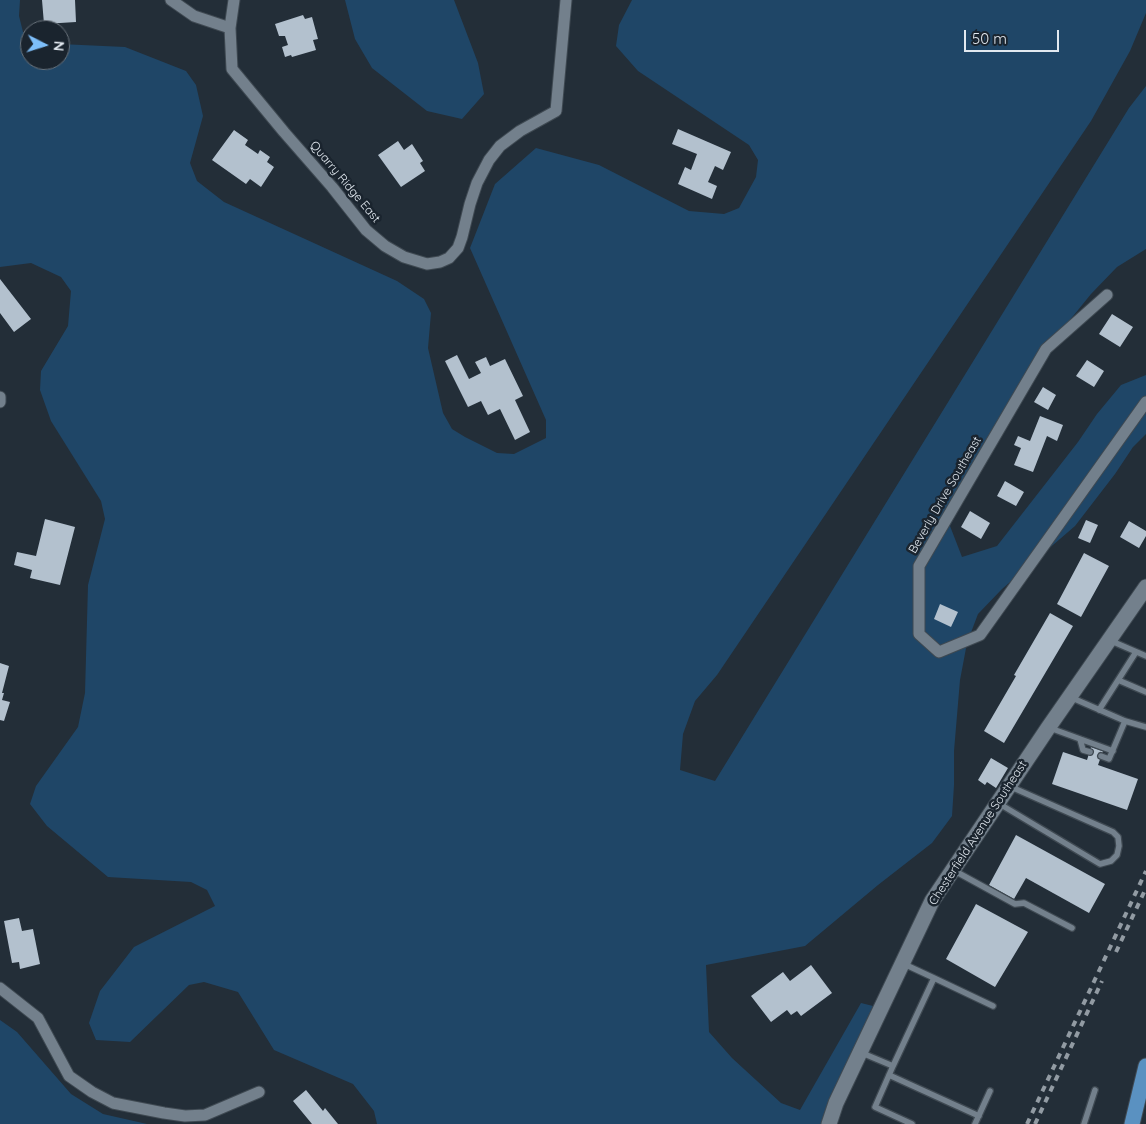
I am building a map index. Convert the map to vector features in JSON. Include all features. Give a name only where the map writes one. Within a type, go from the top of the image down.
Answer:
[{"type":"main road","points":[[1132,1124],[1146,1066]]},
{"type":"street","points":[[171,0],[194,16],[230,28],[234,0]]},
{"type":"street","name":"Quarry Ridge East","points":[[230,28],[232,69],[284,132],[332,187],[366,230],[385,246],[404,257],[427,264],[449,258],[458,248],[477,183],[489,160],[500,146],[520,131],[556,111],[566,0]]},
{"type":"street","name":"Beverly Drive Southeast","points":[[1107,295],[1046,349],[919,566],[920,634],[939,652],[980,635],[1146,402]]},
{"type":"street","points":[[0,397],[0,402]]},
{"type":"street","name":"Chesterfield Avenue Southeast","points":[[829,1124],[836,1103],[932,901],[1048,728],[1146,587]]},
{"type":"street","points":[[0,988],[38,1018],[69,1076],[92,1092],[113,1103],[185,1116],[206,1115],[259,1092]]},
{"type":"lane","points":[[1109,640],[1146,656]]},
{"type":"lane","points":[[1099,710],[1136,652]]},
{"type":"lane","points":[[1118,680],[1146,692]]},
{"type":"lane","points":[[1070,697],[1124,720],[1146,727]]},
{"type":"lane","points":[[1101,756],[1109,759],[1124,720]]},
{"type":"lane","points":[[1048,728],[1113,751]]},
{"type":"lane","points":[[1080,739],[1083,750],[1090,752]]},
{"type":"lane","points":[[998,803],[1100,864],[1111,862],[1117,855],[1120,846],[1118,837],[1113,832],[1010,786]]},
{"type":"lane","points":[[953,870],[1015,904],[1024,903],[1072,928]]},
{"type":"lane","points":[[902,963],[994,1006]]},
{"type":"lane","points":[[912,1124],[875,1107],[934,978]]},
{"type":"lane","points":[[860,1052],[893,1066]]},
{"type":"lane","points":[[889,1075],[978,1116]]},
{"type":"lane","points":[[1084,1124],[1095,1090]]},
{"type":"lane","points":[[975,1124],[990,1091]]},
{"type":"shaded area","points":[[0,0],[20,0],[20,70],[70,70],[70,44],[125,47],[186,71],[196,85],[203,116],[190,163],[197,181],[224,202],[397,281],[424,299],[431,313],[428,348],[443,413],[452,429],[497,453],[514,454],[546,438],[546,420],[470,248],[495,184],[536,148],[599,165],[689,211],[724,214],[739,208],[756,177],[758,160],[749,145],[638,71],[616,46],[619,25],[632,0],[1146,0],[1146,13],[1130,51],[1091,121],[717,675],[695,701],[683,734],[680,770],[715,781],[1129,108],[1146,86],[1146,249],[1117,267],[1091,294],[1048,347],[964,497],[950,526],[962,557],[997,546],[1121,385],[1146,375],[1146,434],[1133,447],[1075,526],[1002,589],[978,614],[967,643],[960,680],[954,751],[952,816],[932,843],[805,946],[706,965],[709,1032],[732,1058],[781,1103],[800,1110],[861,1003],[873,1006],[822,1124],[377,1124],[374,1111],[353,1084],[274,1050],[238,992],[204,982],[189,985],[130,1042],[96,1040],[89,1023],[100,991],[134,947],[215,906],[207,890],[191,882],[108,877],[47,826],[30,804],[36,786],[78,727],[85,693],[88,585],[105,519],[101,501],[51,421],[40,390],[41,371],[68,326],[71,291],[61,277],[31,263],[0,267]]},
{"type":"shaded area","points":[[345,0],[454,0],[478,63],[484,94],[462,119],[427,111],[372,68],[355,39]]},
{"type":"shaded area","points":[[0,1020],[17,1032],[71,1094],[103,1114],[147,1124],[0,1124]]},
{"type":"building","points":[[42,0],[75,0],[76,22],[70,22],[70,20],[44,20]]},
{"type":"building","points":[[303,15],[305,19],[312,17],[318,39],[313,40],[316,50],[292,57],[291,55],[285,57],[282,47],[288,45],[285,36],[279,36],[275,24]]},
{"type":"building","points":[[678,129],[731,152],[723,170],[715,166],[708,182],[717,186],[712,199],[678,184],[685,167],[691,170],[697,154],[672,144]]},
{"type":"building","points":[[234,130],[248,140],[245,145],[258,154],[260,150],[270,157],[267,162],[274,167],[261,187],[250,179],[246,184],[212,160]]},
{"type":"building","points":[[398,141],[404,150],[412,144],[423,161],[420,163],[425,171],[401,187],[378,155]]},
{"type":"building","points":[[0,279],[31,319],[14,332],[0,313]]},
{"type":"building","points":[[1112,314],[1133,327],[1120,347],[1099,334]]},
{"type":"building","points":[[457,355],[469,379],[481,373],[475,362],[486,357],[490,366],[505,359],[523,396],[515,400],[530,432],[515,440],[500,409],[488,415],[481,401],[468,407],[445,361]]},
{"type":"building","points":[[1087,360],[1104,371],[1094,387],[1076,376]]},
{"type":"building","points":[[1043,387],[1056,395],[1048,410],[1034,402]]},
{"type":"building","points":[[1040,416],[1063,425],[1057,441],[1047,436],[1033,472],[1014,465],[1021,448],[1014,445],[1018,436],[1030,441]]},
{"type":"building","points":[[1005,481],[1024,492],[1016,506],[997,496]]},
{"type":"building","points":[[970,511],[990,523],[981,539],[961,527]]},
{"type":"building","points":[[45,519],[75,527],[60,585],[30,578],[32,570],[14,565],[17,552],[36,556]]},
{"type":"building","points":[[1086,520],[1098,525],[1090,543],[1078,538]]},
{"type":"building","points":[[1129,521],[1146,531],[1146,536],[1139,548],[1120,537]]},
{"type":"building","points":[[1084,553],[1109,566],[1081,617],[1057,604]]},
{"type":"building","points":[[940,604],[958,612],[951,627],[934,619]]},
{"type":"building","points":[[1050,613],[1073,626],[1004,743],[984,731]]},
{"type":"building","points":[[0,663],[9,666],[2,693],[4,693],[2,700],[10,702],[4,721],[0,720]]},
{"type":"building","points":[[1091,747],[1103,751],[1098,765],[1138,779],[1127,810],[1052,784],[1063,752],[1087,760]]},
{"type":"building","points":[[991,758],[1008,768],[996,788],[987,782],[985,785],[978,780]]},
{"type":"building","points":[[1016,835],[1105,884],[1089,913],[1026,878],[1014,899],[989,885]]},
{"type":"building","points":[[976,904],[1028,932],[995,987],[946,959]]},
{"type":"building","points":[[19,918],[22,931],[33,929],[40,964],[20,969],[19,962],[12,963],[4,921]]},
{"type":"building","points":[[811,965],[832,993],[801,1016],[797,1011],[791,1015],[787,1010],[771,1022],[751,996],[783,972],[790,981]]},
{"type":"building","points":[[306,1090],[323,1111],[325,1108],[338,1124],[312,1124],[293,1101]]},
{"type":"railway","points":[[1027,1124],[1146,871]]},
{"type":"railway","points":[[1116,952],[1146,888]]},
{"type":"railway","points":[[1035,1124],[1102,981]]}]
